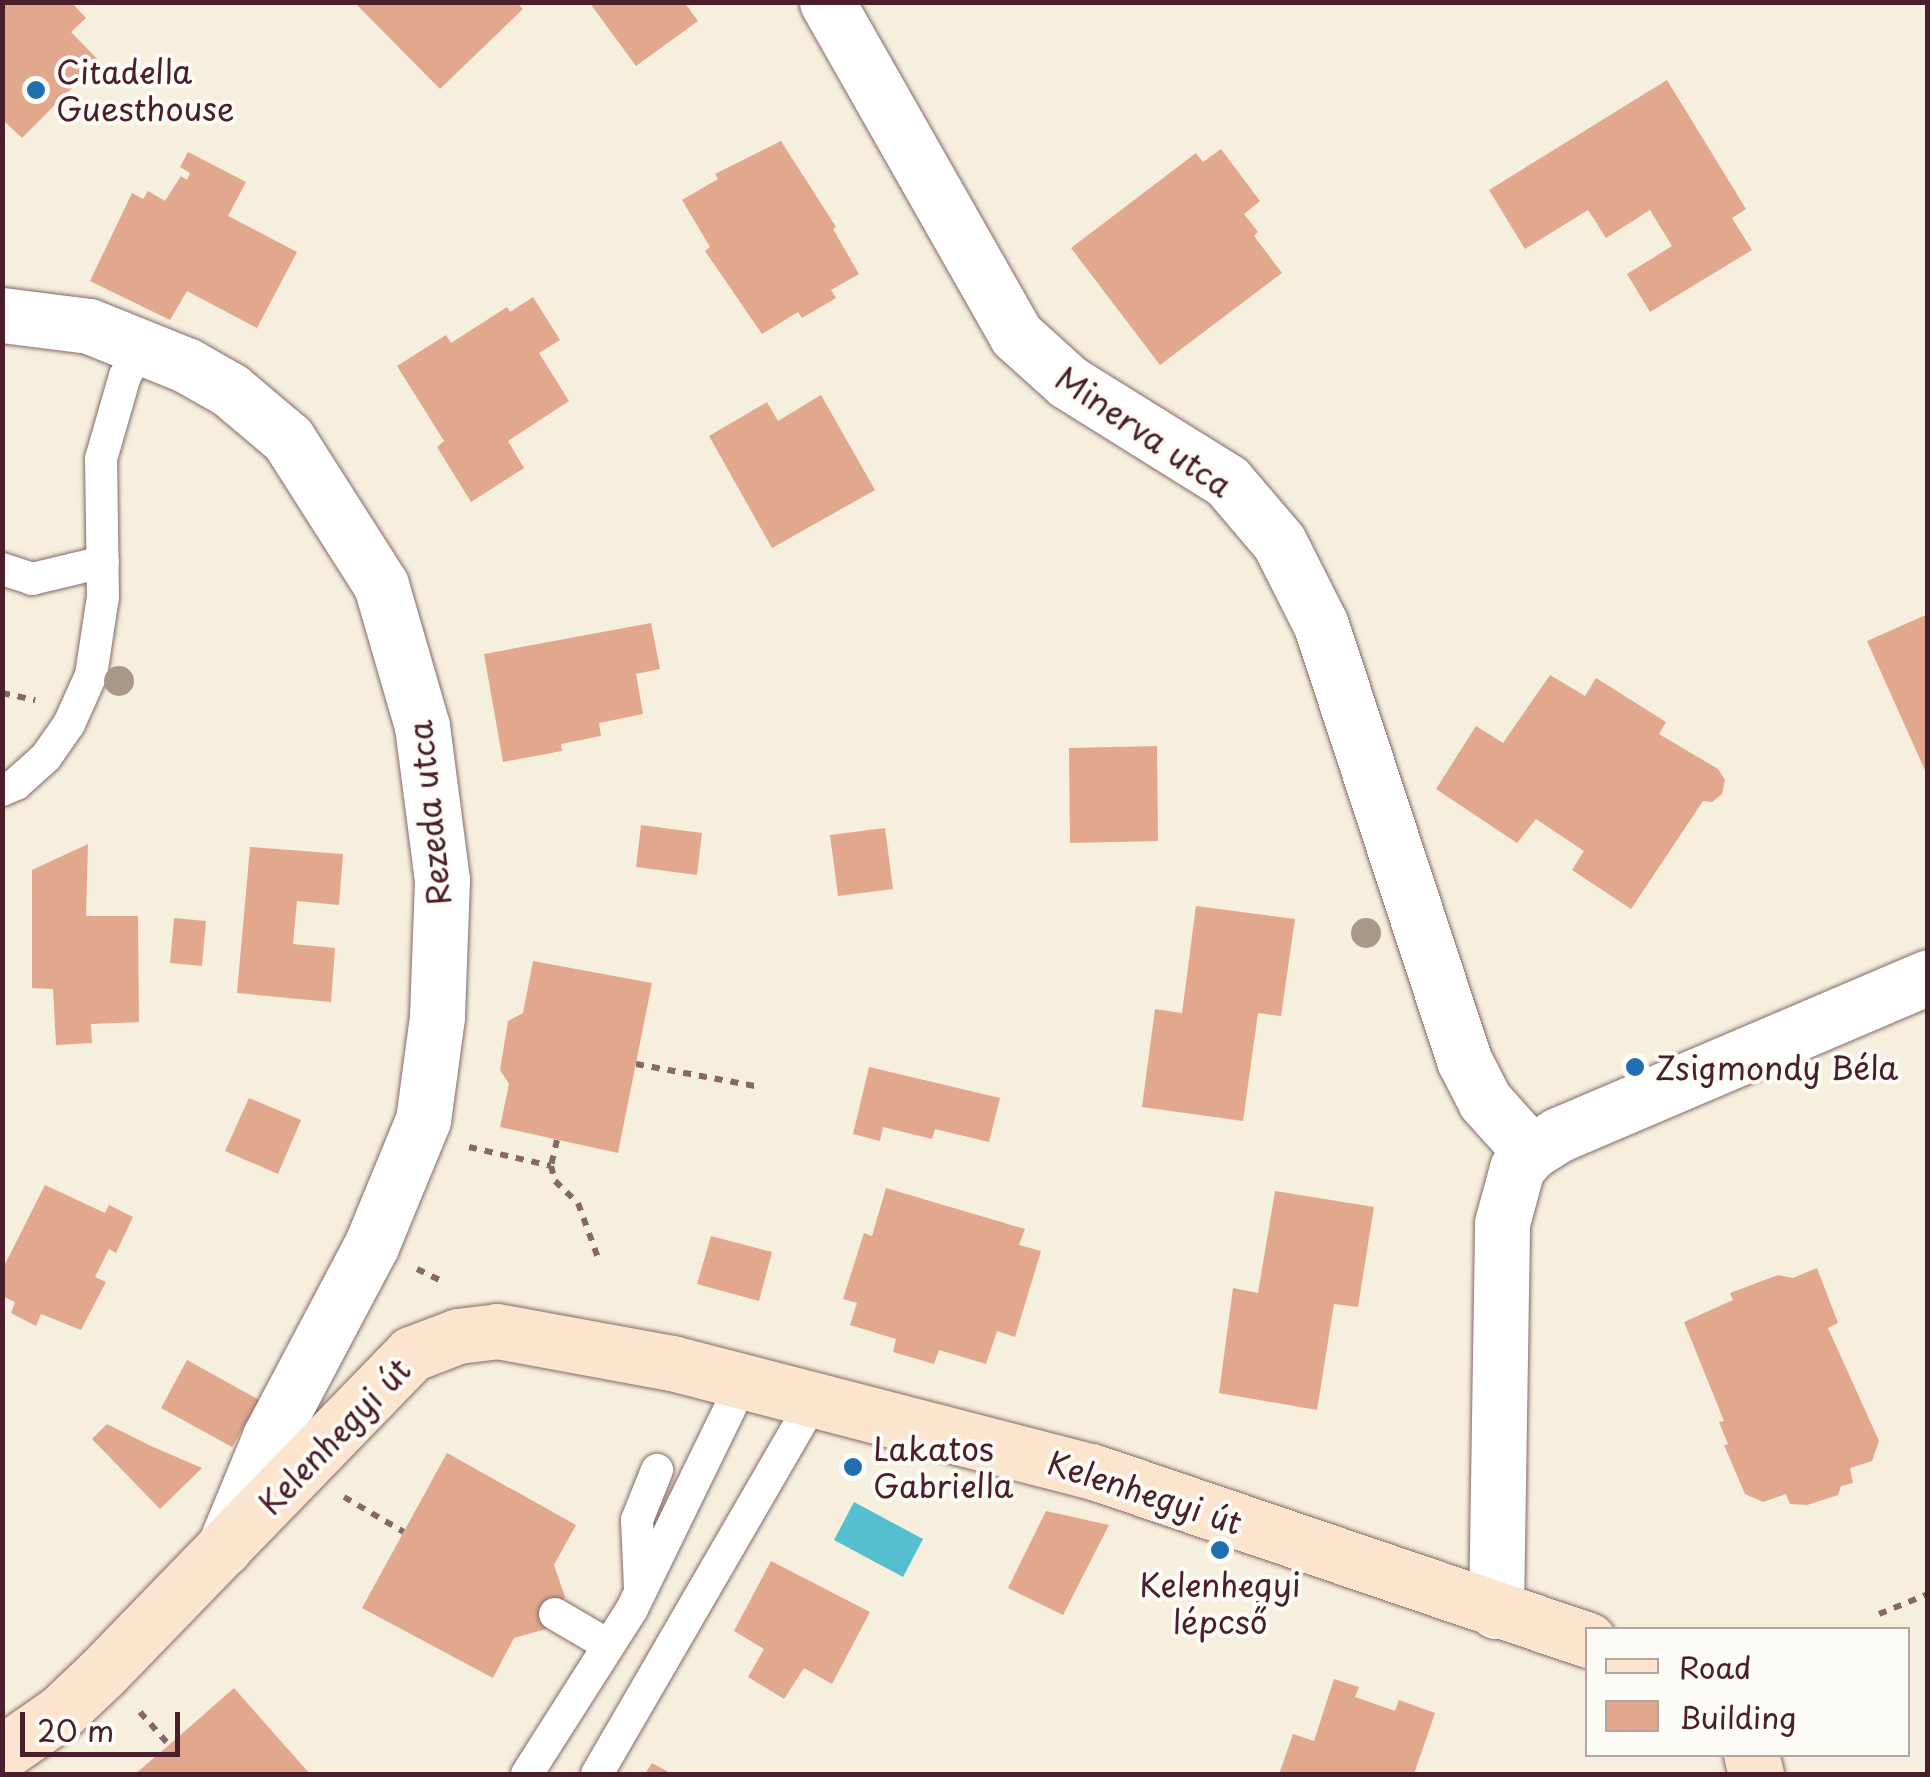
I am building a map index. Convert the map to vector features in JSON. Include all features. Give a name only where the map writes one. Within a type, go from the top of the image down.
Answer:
[{"type":"street","name":"Minerva utca","points":[[827,2],[1016,335],[1068,382],[1227,481],[1280,542],[1320,625],[1464,1060],[1485,1100],[1530,1152]]},
{"type":"street","name":"Rezeda utca","points":[[2,315],[88,326],[142,347],[230,390],[288,439],[381,585],[422,726],[442,880],[437,1017],[417,1134],[371,1246],[270,1437],[222,1552]]},
{"type":"street","points":[[1496,1611],[1502,1223],[1518,1168],[1530,1152],[1558,1135],[1928,977]]},
{"type":"street","name":"Kelenhegyi út","points":[[2,1753],[61,1712],[222,1552],[410,1354],[458,1336],[497,1332],[672,1363],[1091,1472],[1585,1639]]},
{"type":"lane","points":[[2,790],[46,756],[72,718],[91,674],[101,632],[101,459],[115,406],[142,347]]},
{"type":"lane","points":[[2,569],[32,579],[102,562]]},
{"type":"lane","points":[[527,1774],[640,1593],[743,1381]]},
{"type":"lane","points":[[596,1774],[814,1400]]},
{"type":"lane","points":[[640,1593],[638,1520],[656,1470]]},
{"type":"lane","points":[[555,1614],[608,1646]]},
{"type":"path","points":[[636,1064],[755,1086]]},
{"type":"path","points":[[417,1134],[551,1166]]},
{"type":"path","points":[[557,1140],[551,1166],[555,1181],[578,1203],[587,1219],[598,1258]]},
{"type":"path","points":[[306,1462],[348,1500],[404,1532]]},
{"type":"path","points":[[1879,1614],[1928,1594]]},
{"type":"water","points":[[854,1502],[923,1539],[903,1577],[834,1540]]},
{"type":"building","name":"Citadella Guesthouse","points":[[8,2],[71,2],[86,18],[71,32],[99,61],[22,138],[2,119],[2,8]]},
{"type":"building","points":[[354,2],[516,2],[523,9],[440,89]]},
{"type":"building","points":[[589,2],[684,2],[698,21],[636,66]]},
{"type":"building","points":[[1667,80],[1746,209],[1732,218],[1752,250],[1650,312],[1627,274],[1672,246],[1650,210],[1606,238],[1588,210],[1525,249],[1489,190]]},
{"type":"building","points":[[781,141],[836,227],[833,229],[859,274],[831,290],[836,298],[802,318],[798,312],[762,334],[705,251],[710,247],[682,200],[718,179],[715,174]]},
{"type":"building","points":[[1221,149],[1260,201],[1244,214],[1258,232],[1254,236],[1282,273],[1160,365],[1071,248],[1196,153],[1203,162]]},
{"type":"building","points":[[188,152],[246,182],[228,216],[297,252],[257,328],[187,291],[170,320],[90,281],[132,193],[143,199],[148,191],[165,201],[181,176],[187,180],[190,173],[180,167]]},
{"type":"building","points":[[533,297],[560,340],[539,353],[569,401],[508,441],[524,468],[471,502],[437,447],[444,441],[397,366],[446,335],[451,343],[507,307],[510,312]]},
{"type":"building","points":[[821,395],[875,490],[772,548],[709,436],[767,402],[778,421]]},
{"type":"building","points":[[1928,614],[1928,777],[1867,641]]},
{"type":"building","points":[[651,623],[660,669],[636,674],[643,714],[599,723],[601,736],[561,744],[562,751],[503,762],[484,654]]},
{"type":"building","points":[[1550,675],[1585,696],[1596,678],[1666,722],[1659,734],[1718,769],[1725,780],[1722,794],[1712,802],[1703,801],[1631,909],[1572,870],[1584,851],[1536,819],[1517,843],[1436,789],[1476,726],[1503,743]]},
{"type":"building","points":[[1157,746],[1158,841],[1070,843],[1069,748]]},
{"type":"building","points":[[641,825],[702,833],[697,875],[636,867]]},
{"type":"building","points":[[885,828],[893,889],[838,896],[830,835]]},
{"type":"building","points":[[88,844],[86,916],[138,916],[139,1022],[91,1024],[92,1043],[56,1045],[53,989],[32,988],[32,870]]},
{"type":"building","points":[[250,847],[343,854],[339,905],[297,901],[293,944],[335,948],[331,1002],[237,993]]},
{"type":"building","points":[[1196,906],[1295,919],[1281,1016],[1258,1013],[1243,1121],[1142,1107],[1155,1009],[1182,1013]]},
{"type":"building","points":[[174,918],[206,921],[202,966],[170,963]]},
{"type":"building","points":[[533,961],[652,983],[618,1153],[500,1127],[509,1084],[500,1070],[508,1021],[523,1013]]},
{"type":"building","points":[[869,1067],[1000,1098],[989,1142],[935,1129],[932,1139],[883,1127],[880,1141],[853,1134]]},
{"type":"building","points":[[249,1098],[301,1120],[278,1174],[225,1151]]},
{"type":"building","points":[[45,1185],[105,1213],[109,1205],[133,1217],[116,1253],[109,1249],[95,1277],[106,1282],[81,1330],[41,1314],[36,1326],[11,1313],[15,1302],[2,1296],[2,1270]]},
{"type":"building","points":[[886,1188],[1025,1229],[1019,1245],[1041,1251],[1015,1337],[997,1331],[986,1364],[939,1350],[934,1364],[893,1352],[896,1339],[850,1325],[857,1303],[843,1299],[864,1233],[872,1236]]},
{"type":"building","points":[[1275,1191],[1374,1207],[1358,1307],[1334,1304],[1317,1410],[1219,1393],[1233,1288],[1258,1293]]},
{"type":"building","points":[[711,1236],[772,1252],[759,1301],[697,1284]]},
{"type":"building","points":[[1817,1268],[1838,1323],[1828,1328],[1879,1441],[1872,1461],[1850,1468],[1853,1483],[1841,1486],[1838,1495],[1807,1505],[1790,1504],[1786,1494],[1763,1502],[1745,1494],[1724,1445],[1728,1444],[1719,1422],[1724,1421],[1684,1322],[1733,1300],[1730,1293],[1778,1275],[1793,1278]]},
{"type":"building","points":[[187,1360],[259,1400],[232,1447],[161,1408]]},
{"type":"building","points":[[107,1424],[202,1468],[160,1509],[92,1439]]},
{"type":"building","points":[[447,1453],[576,1525],[554,1565],[565,1597],[546,1629],[514,1638],[493,1678],[362,1608]]},
{"type":"building","points":[[1046,1511],[1109,1525],[1063,1615],[1008,1588]]},
{"type":"building","points":[[771,1561],[870,1612],[832,1684],[804,1668],[784,1699],[748,1677],[764,1649],[734,1631]]},
{"type":"building","points":[[1334,1679],[1359,1687],[1355,1697],[1395,1711],[1399,1700],[1435,1713],[1414,1774],[1279,1774],[1293,1734],[1314,1741]]},
{"type":"building","points":[[234,1688],[310,1774],[135,1774],[169,1745]]},
{"type":"building","points":[[652,1763],[672,1774],[645,1774]]},
{"type":"place","name":"Citadella Guesthouse","points":[[36,90]]},
{"type":"place","name":"Zsigmondy Béla","points":[[1635,1067]]},
{"type":"place","name":"Lakatos Gabriella","points":[[853,1467]]},
{"type":"place","name":"Kelenhegyi lépcső","points":[[1220,1550]]}]
